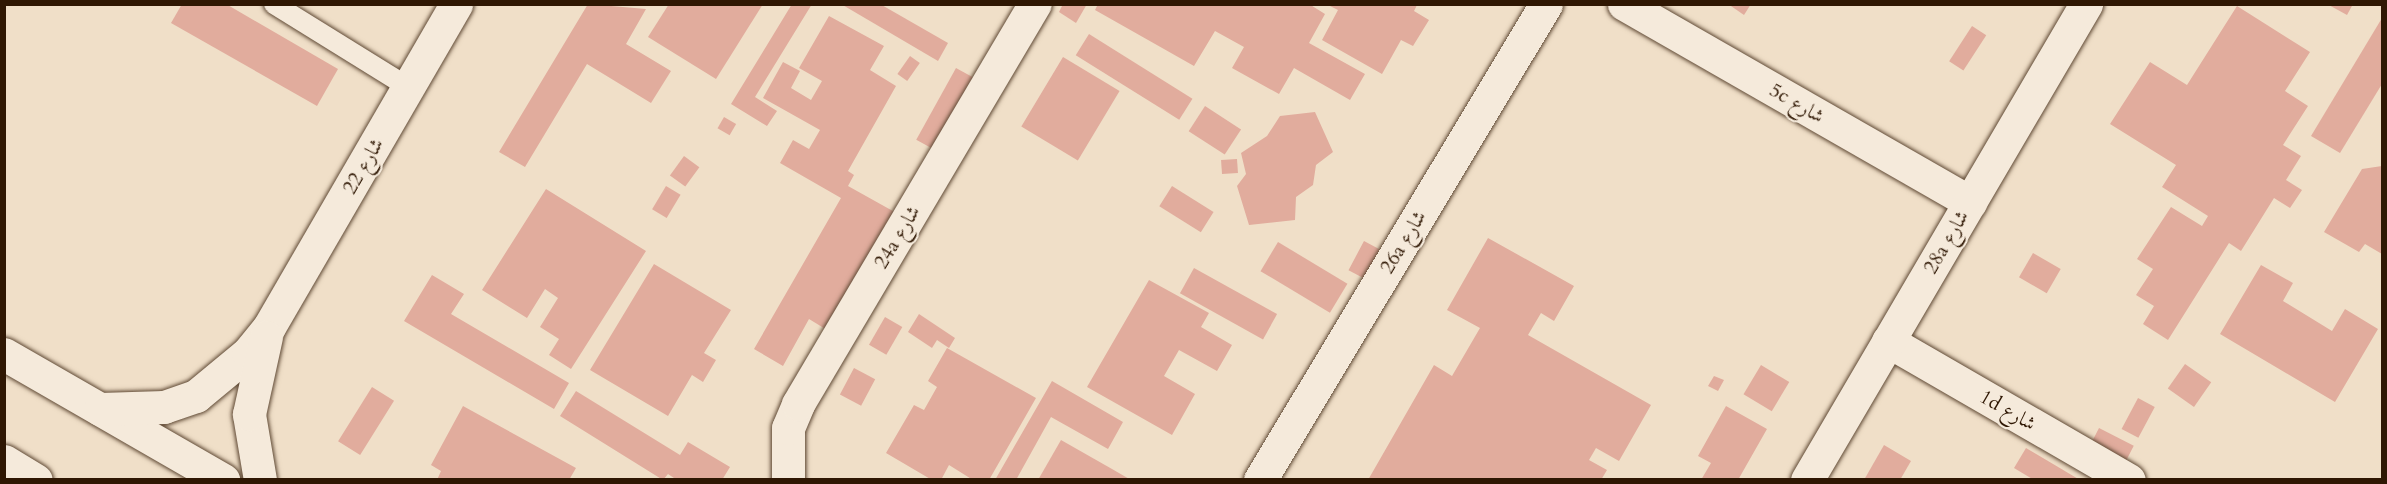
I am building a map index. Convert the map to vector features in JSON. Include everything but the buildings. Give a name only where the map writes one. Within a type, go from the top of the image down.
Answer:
[{"type":"street","name":"شارع 22","points":[[100,409],[164,407],[196,396],[225,376],[269,327],[456,4]]},
{"type":"street","name":"24a شارع","points":[[788,479],[788,428],[798,404],[1035,4]]},
{"type":"street","name":"26a شارع","points":[[1260,480],[1546,4]]},
{"type":"street","name":"5c شارع","points":[[1624,4],[1970,202]]},
{"type":"street","name":"28a شارع","points":[[1807,480],[2086,4]]},
{"type":"street","name":"شارع 22","points":[[260,480],[249,414],[269,327]]},
{"type":"street","name":"1d شارع","points":[[1888,341],[2129,480]]},
{"type":"street","points":[[4,354],[223,480]]},
{"type":"street","points":[[4,461],[36,480]]},
{"type":"lane","points":[[274,4],[408,87]]}]
